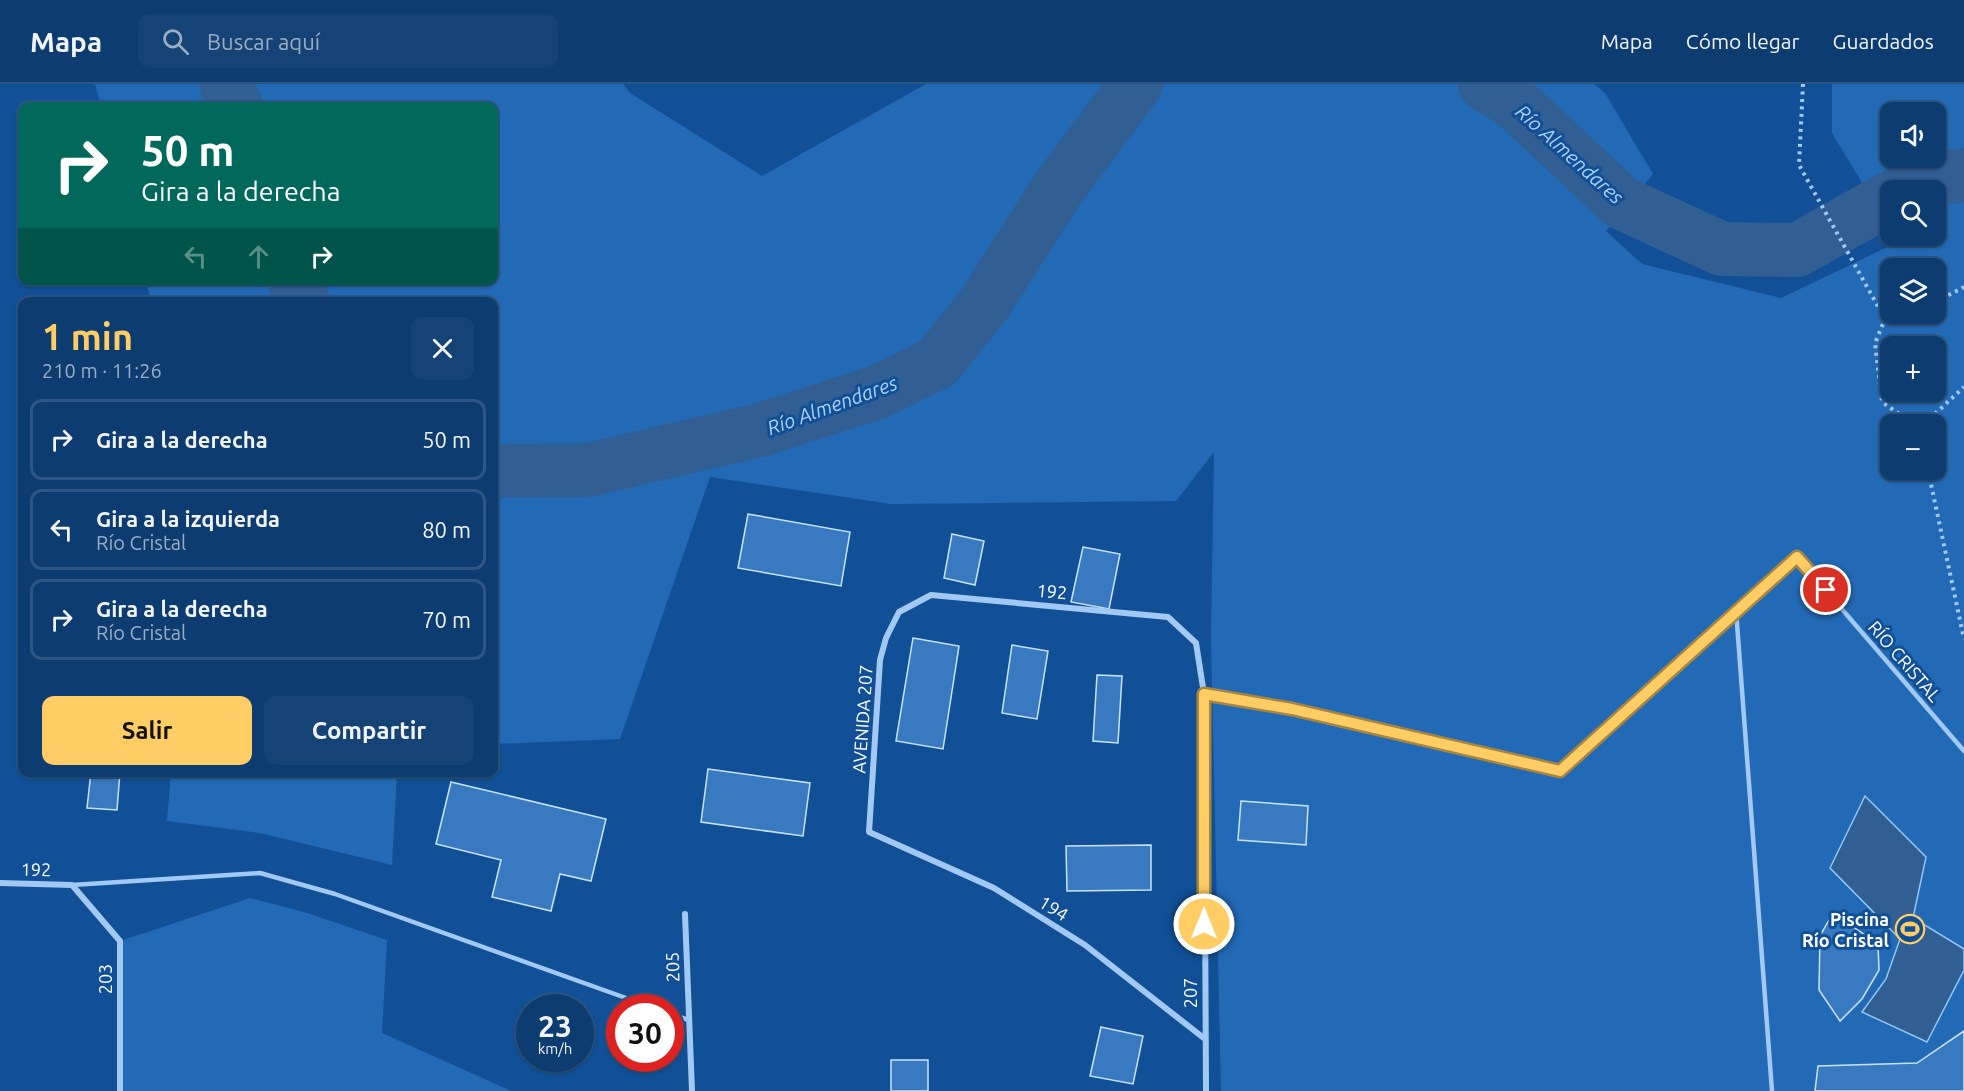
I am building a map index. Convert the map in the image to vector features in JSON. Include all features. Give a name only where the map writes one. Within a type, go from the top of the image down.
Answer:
[{"type":"street","name":"192","points":[[899,612],[931,595],[1168,617],[1196,643]]},
{"type":"street","name":"AVENIDA 207","points":[[869,832],[880,660],[886,638],[899,612]]},
{"type":"street","name":"207","points":[[1196,643],[1204,694],[1206,1091]]},
{"type":"street","name":"194","points":[[869,832],[994,888],[1085,945],[1205,1039]]},
{"type":"street","name":"192","points":[[0,883],[72,885]]},
{"type":"street","name":"203","points":[[72,885],[120,941],[120,1091]]},
{"type":"street","name":"205","points":[[685,914],[692,1091]]},
{"type":"lane","name":"RÍO CRISTAL","points":[[1204,694],[1292,709],[1560,771],[1797,557],[1964,751]]},
{"type":"lane","points":[[1736,610],[1772,1091]]},
{"type":"lane","points":[[72,885],[260,873],[335,894],[615,994]]},
{"type":"lane","points":[[684,1018],[689,1020]]},
{"type":"path","points":[[1803,84],[1799,165],[1880,310]]},
{"type":"path","points":[[1946,296],[1964,287]]},
{"type":"path","points":[[1883,324],[1875,343],[1882,402],[1899,414]]},
{"type":"path","points":[[1935,414],[1964,387]]},
{"type":"path","points":[[1930,480],[1964,639]]},
{"type":"shaded area","points":[[95,84],[623,84],[630,93],[762,176],[926,84],[1594,84],[1605,93],[1653,174],[1606,231],[1642,264],[1781,298],[1890,246],[1946,246],[1946,180],[1880,180],[1880,212],[1832,133],[1832,84],[1964,84],[1964,1091],[1221,1091],[1211,639],[1214,452],[1176,501],[891,504],[710,477],[620,739],[498,744],[498,297],[150,297],[147,285],[498,285],[498,102],[100,102]]},
{"type":"shaded area","points":[[171,777],[397,777],[392,865],[260,833],[167,821]]},
{"type":"shaded area","name":"Piscina Río Cristal","points":[[1865,796],[1926,857],[1913,918],[1964,949],[1964,970],[1927,1042],[1862,1012],[1886,979],[1900,939],[1830,868]]},
{"type":"shaded area","points":[[250,898],[304,912],[387,940],[382,1033],[511,1091],[120,1091],[120,941]]},
{"type":"building","points":[[748,514],[850,532],[841,586],[738,568]]},
{"type":"building","points":[[952,534],[984,541],[975,585],[944,578]]},
{"type":"building","points":[[1083,547],[1120,554],[1109,609],[1071,602]]},
{"type":"building","points":[[913,638],[959,646],[943,749],[896,741]]},
{"type":"building","points":[[1012,645],[1048,651],[1037,719],[1002,713]]},
{"type":"building","points":[[1097,675],[1122,676],[1118,743],[1093,741]]},
{"type":"building","points":[[708,769],[810,783],[803,836],[701,822]]},
{"type":"building","points":[[90,777],[120,777],[117,810],[87,808]]},
{"type":"building","points":[[451,782],[606,819],[591,881],[560,874],[551,911],[492,897],[501,860],[436,844]]},
{"type":"building","points":[[1241,801],[1308,806],[1306,845],[1238,840]]},
{"type":"building","points":[[1151,845],[1151,890],[1067,891],[1066,846]]},
{"type":"building","points":[[1833,913],[1878,944],[1879,970],[1862,999],[1840,1021],[1819,990],[1820,936]]},
{"type":"building","points":[[1101,1027],[1143,1036],[1133,1084],[1090,1076]]},
{"type":"building","points":[[1964,1031],[1964,1091],[1815,1091],[1818,1066],[1917,1063]]},
{"type":"building","points":[[891,1060],[928,1060],[928,1091],[891,1091]]},
{"type":"waterway","name":"Río Almendares","points":[[226,84],[234,102]]},
{"type":"waterway","name":"Río Almendares","points":[[498,471],[588,470],[760,430],[878,392],[937,363],[985,303],[1059,187],[1136,84]]},
{"type":"waterway","name":"Río Almendares","points":[[1485,84],[1514,102],[1622,203],[1722,249],[1797,250],[1880,204]]},
{"type":"waterway","name":"Río Almendares","points":[[1927,180],[1964,175]]},
{"type":"waterway","name":"Río Almendares","points":[[296,285],[301,297]]},
{"type":"place","name":"Piscina Río Cristal","points":[[1910,929]]},
{"type":"route","points":[[1204,924],[1204,694],[1292,709],[1560,771],[1797,557],[1826,590]]}]
